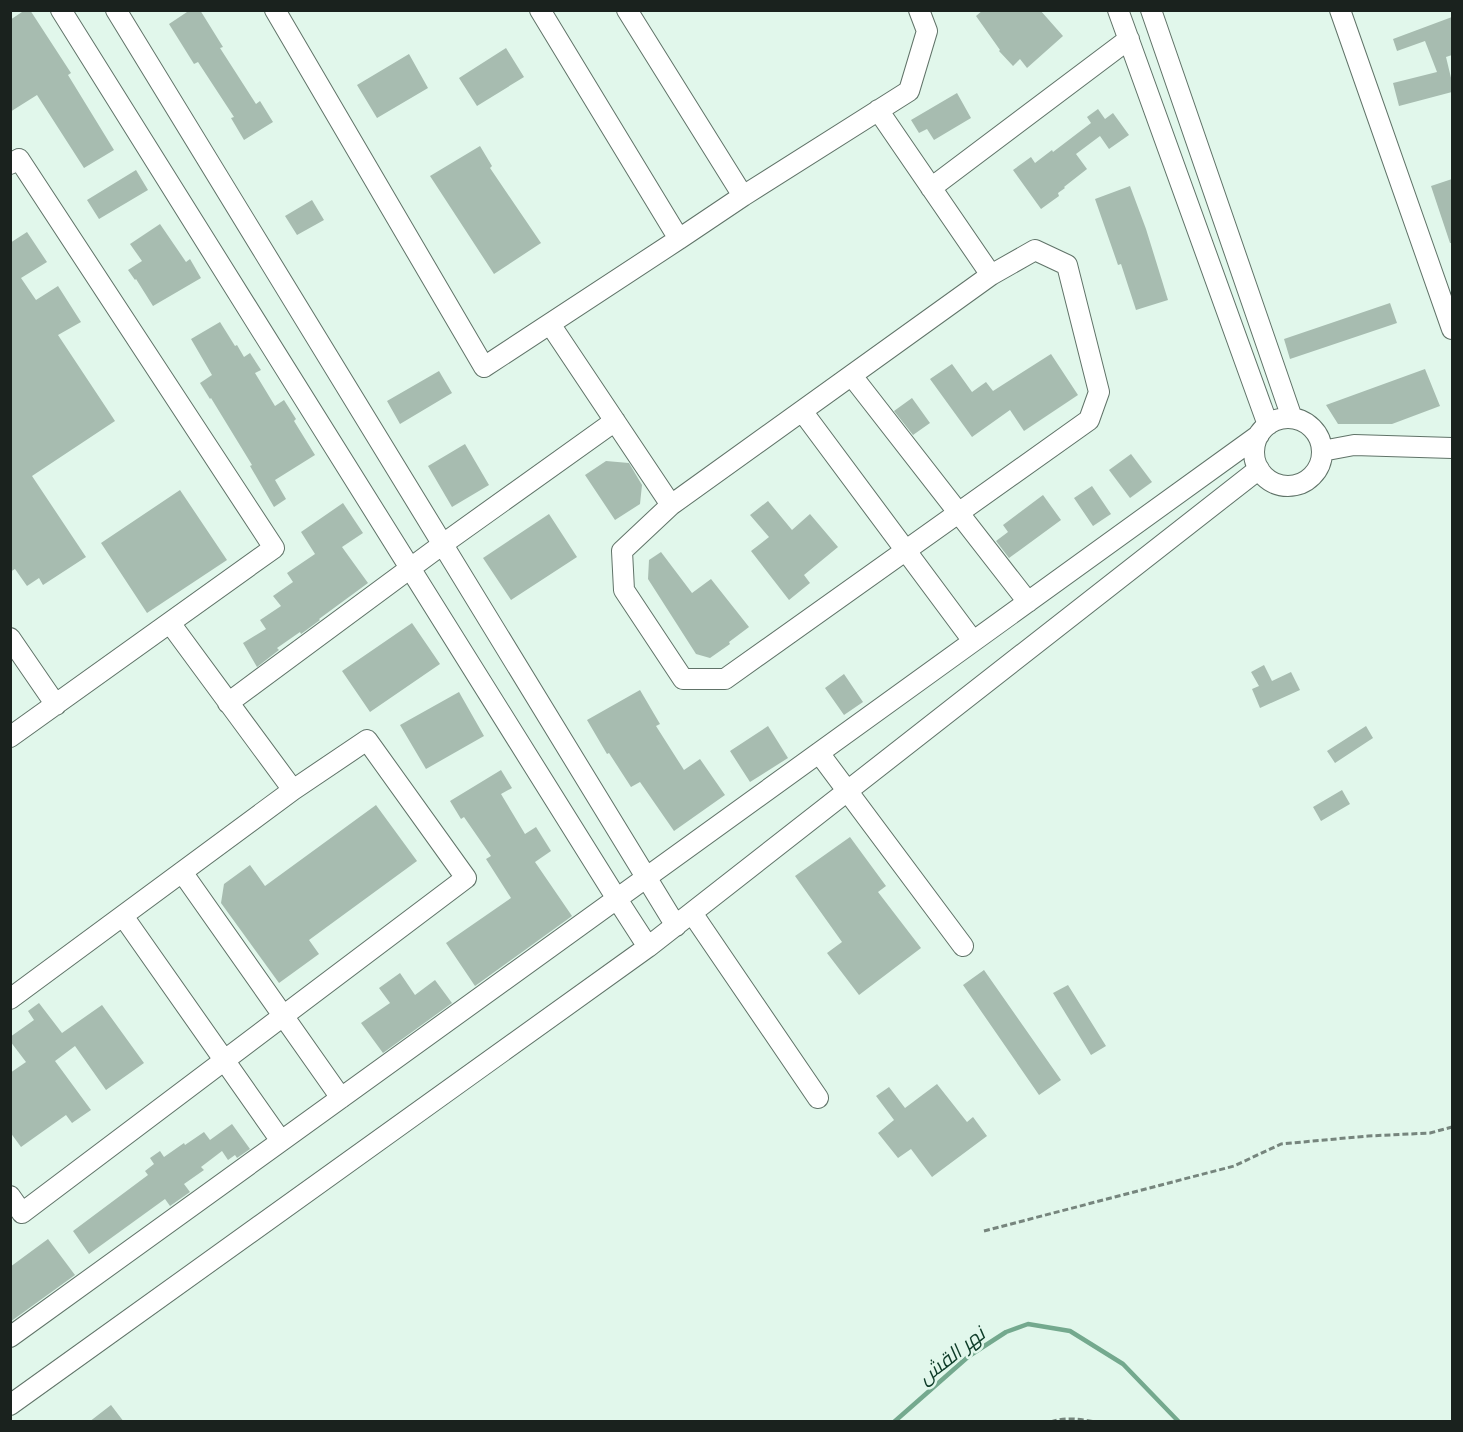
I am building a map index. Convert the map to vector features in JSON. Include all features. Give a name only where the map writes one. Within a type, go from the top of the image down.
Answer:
[{"type":"street","points":[[61,10],[648,947]]},
{"type":"street","points":[[116,10],[676,926]]},
{"type":"street","points":[[275,10],[484,367],[743,196],[909,91],[927,31],[919,10]]},
{"type":"street","points":[[540,10],[679,239]]},
{"type":"street","points":[[627,10],[743,196]]},
{"type":"street","points":[[1340,10],[1452,329]]},
{"type":"street","points":[[931,188],[1127,33],[1158,14]]},
{"type":"street","points":[[1127,33],[1158,14]]},
{"type":"street","points":[[1158,14],[1292,418]]},
{"type":"street","points":[[10,1337],[1028,602],[1263,430],[1278,419],[1292,418],[1303,421],[1312,428],[1320,440],[1322,451],[1315,473],[1299,484],[1288,485],[1278,484],[1267,478],[1259,469],[1255,458],[1255,446],[1263,430],[1127,33]]},
{"type":"street","points":[[878,110],[991,275]]},
{"type":"street","points":[[10,164],[19,159],[274,548],[10,737]]},
{"type":"street","points":[[1035,250],[1067,265],[1099,392],[1089,420],[725,679],[683,679],[624,590],[622,551],[671,505],[852,375],[991,275],[1035,250]]},
{"type":"street","points":[[550,324],[671,505]]},
{"type":"street","points":[[852,375],[1028,602]]},
{"type":"street","points":[[802,411],[973,641]]},
{"type":"street","points":[[228,703],[443,544],[615,421]]},
{"type":"street","points":[[1322,451],[1354,445],[1452,448]]},
{"type":"street","points":[[10,1405],[648,947],[1259,469]]},
{"type":"street","points":[[170,623],[293,790]]},
{"type":"street","points":[[10,638],[56,705]]},
{"type":"street","points":[[10,999],[293,790],[367,740],[466,878],[22,1214],[10,1197]]},
{"type":"street","points":[[819,753],[963,946]]},
{"type":"street","points":[[182,872],[341,1098]]},
{"type":"street","points":[[692,913],[818,1098]]},
{"type":"street","points":[[123,916],[281,1141]]},
{"type":"path","points":[[984,1232],[1234,1166],[1281,1144],[1430,1133],[1452,1127]]},
{"type":"path","points":[[1051,1422],[1059,1419],[1095,1422]]},
{"type":"building","points":[[25,10],[30,10],[71,73],[68,75],[114,150],[84,168],[37,95],[10,112],[10,20]]},
{"type":"building","points":[[190,10],[200,10],[223,47],[220,48],[256,104],[260,101],[273,122],[244,140],[231,118],[234,117],[198,62],[194,64],[169,24]]},
{"type":"building","points":[[983,10],[1040,10],[1063,36],[1027,68],[1020,59],[1013,66],[999,51],[976,16]]},
{"type":"building","points":[[1452,17],[1452,55],[1446,57],[1452,92],[1399,106],[1393,83],[1437,72],[1425,41],[1397,51],[1393,39]]},
{"type":"building","points":[[506,48],[524,77],[477,106],[459,78]]},
{"type":"building","points":[[409,54],[428,88],[377,118],[357,85]]},
{"type":"building","points":[[957,93],[971,118],[934,140],[927,129],[919,133],[911,120]]},
{"type":"building","points":[[1098,109],[1105,119],[1113,113],[1129,135],[1109,149],[1100,136],[1076,154],[1087,169],[1064,187],[1058,193],[1059,196],[1041,209],[1013,170],[1031,157],[1035,163],[1052,150],[1053,152],[1091,123],[1087,117]]},
{"type":"building","points":[[480,146],[492,166],[490,168],[541,243],[494,274],[430,176]]},
{"type":"building","points":[[136,170],[148,190],[99,219],[87,200]]},
{"type":"building","points":[[1452,179],[1452,243],[1450,243],[1431,186]]},
{"type":"building","points":[[1130,186],[1168,300],[1136,310],[1121,264],[1118,265],[1095,199]]},
{"type":"building","points":[[312,200],[324,220],[297,235],[285,216]]},
{"type":"building","points":[[160,224],[186,262],[190,259],[201,278],[153,306],[128,270],[142,261],[130,244]]},
{"type":"building","points":[[27,232],[47,262],[21,278],[36,300],[58,286],[81,322],[58,335],[115,421],[32,476],[86,557],[43,585],[39,578],[27,586],[15,569],[10,572],[10,243]]},
{"type":"building","points":[[1390,303],[1397,323],[1290,359],[1284,339]]},
{"type":"building","points":[[220,322],[244,357],[250,353],[261,370],[255,373],[275,406],[284,400],[315,455],[275,480],[286,499],[274,507],[250,466],[252,465],[200,383],[212,375],[191,339]]},
{"type":"building","points":[[1051,354],[1078,395],[1024,431],[1010,410],[972,437],[930,379],[952,364],[972,392],[986,382],[993,391]]},
{"type":"building","points":[[1425,369],[1440,406],[1392,424],[1338,424],[1326,405]]},
{"type":"building","points":[[439,371],[452,393],[400,424],[387,401]]},
{"type":"building","points":[[912,398],[930,423],[913,435],[894,411]]},
{"type":"building","points":[[465,444],[489,485],[452,507],[428,466]]},
{"type":"building","points":[[1131,454],[1152,482],[1130,498],[1109,470]]},
{"type":"building","points":[[606,461],[629,463],[642,485],[640,504],[615,520],[585,475]]},
{"type":"building","points":[[1092,486],[1111,514],[1093,526],[1074,498]]},
{"type":"building","points":[[180,490],[227,560],[147,613],[101,543]]},
{"type":"building","points":[[1043,495],[1061,520],[1009,558],[996,541],[1008,532],[1003,525]]},
{"type":"building","points":[[768,501],[792,530],[810,514],[838,547],[804,575],[810,583],[789,600],[751,551],[769,537],[750,515]]},
{"type":"building","points":[[343,503],[363,533],[342,547],[368,583],[301,634],[300,632],[277,648],[279,650],[257,667],[243,643],[266,629],[260,620],[281,606],[273,596],[293,582],[287,573],[315,554],[301,532]]},
{"type":"building","points":[[549,514],[577,557],[511,600],[483,558]]},
{"type":"building","points":[[661,552],[692,593],[711,579],[749,627],[710,658],[696,654],[648,579],[649,560]]},
{"type":"building","points":[[412,623],[440,664],[370,712],[342,671]]},
{"type":"building","points":[[1264,665],[1272,681],[1291,672],[1300,690],[1260,708],[1252,689],[1259,686],[1251,672]]},
{"type":"building","points":[[844,674],[863,702],[844,715],[825,688]]},
{"type":"building","points":[[640,690],[660,724],[656,726],[684,770],[700,759],[725,795],[674,831],[640,782],[631,787],[609,753],[607,754],[587,720]]},
{"type":"building","points":[[459,692],[484,736],[426,769],[400,725]]},
{"type":"building","points":[[768,726],[788,758],[750,782],[730,751]]},
{"type":"building","points":[[1366,726],[1373,738],[1335,763],[1327,751]]},
{"type":"building","points":[[501,770],[512,788],[501,794],[525,834],[536,827],[551,851],[535,862],[572,916],[475,986],[446,943],[511,898],[486,859],[491,856],[464,817],[461,819],[450,801]]},
{"type":"building","points":[[1342,790],[1350,804],[1321,821],[1313,807]]},
{"type":"building","points":[[376,805],[417,861],[309,940],[319,954],[279,983],[221,903],[224,884],[250,865],[265,886]]},
{"type":"building","points":[[850,837],[886,886],[878,892],[921,948],[859,995],[827,953],[842,942],[795,876]]},
{"type":"building","points":[[984,970],[1061,1080],[1039,1095],[963,985]]},
{"type":"building","points":[[400,973],[415,995],[435,980],[452,1003],[383,1053],[361,1023],[390,1003],[379,988]]},
{"type":"building","points":[[1068,985],[1106,1046],[1091,1055],[1053,993]]},
{"type":"building","points":[[39,1003],[62,1033],[102,1005],[144,1063],[106,1090],[75,1046],[55,1061],[91,1110],[72,1123],[66,1115],[21,1147],[10,1132],[10,1073],[26,1062],[10,1041],[10,1037],[34,1020],[28,1011]]},
{"type":"building","points":[[937,1084],[967,1122],[973,1117],[987,1136],[932,1177],[911,1149],[898,1158],[878,1133],[894,1120],[876,1096],[889,1087],[905,1108]]},
{"type":"building","points":[[232,1124],[250,1149],[237,1158],[235,1155],[228,1160],[222,1151],[201,1167],[204,1170],[184,1184],[190,1192],[170,1206],[165,1199],[89,1254],[73,1231],[148,1175],[145,1171],[154,1164],[150,1158],[160,1151],[164,1157],[204,1132],[210,1140]]},
{"type":"building","points":[[48,1239],[75,1275],[10,1322],[10,1267]]},
{"type":"building","points":[[111,1405],[124,1422],[89,1422]]},
{"type":"waterway","name":"نهر القش","points":[[894,1422],[969,1356],[1006,1332],[1028,1324],[1070,1331],[1123,1364],[1179,1422]]}]
